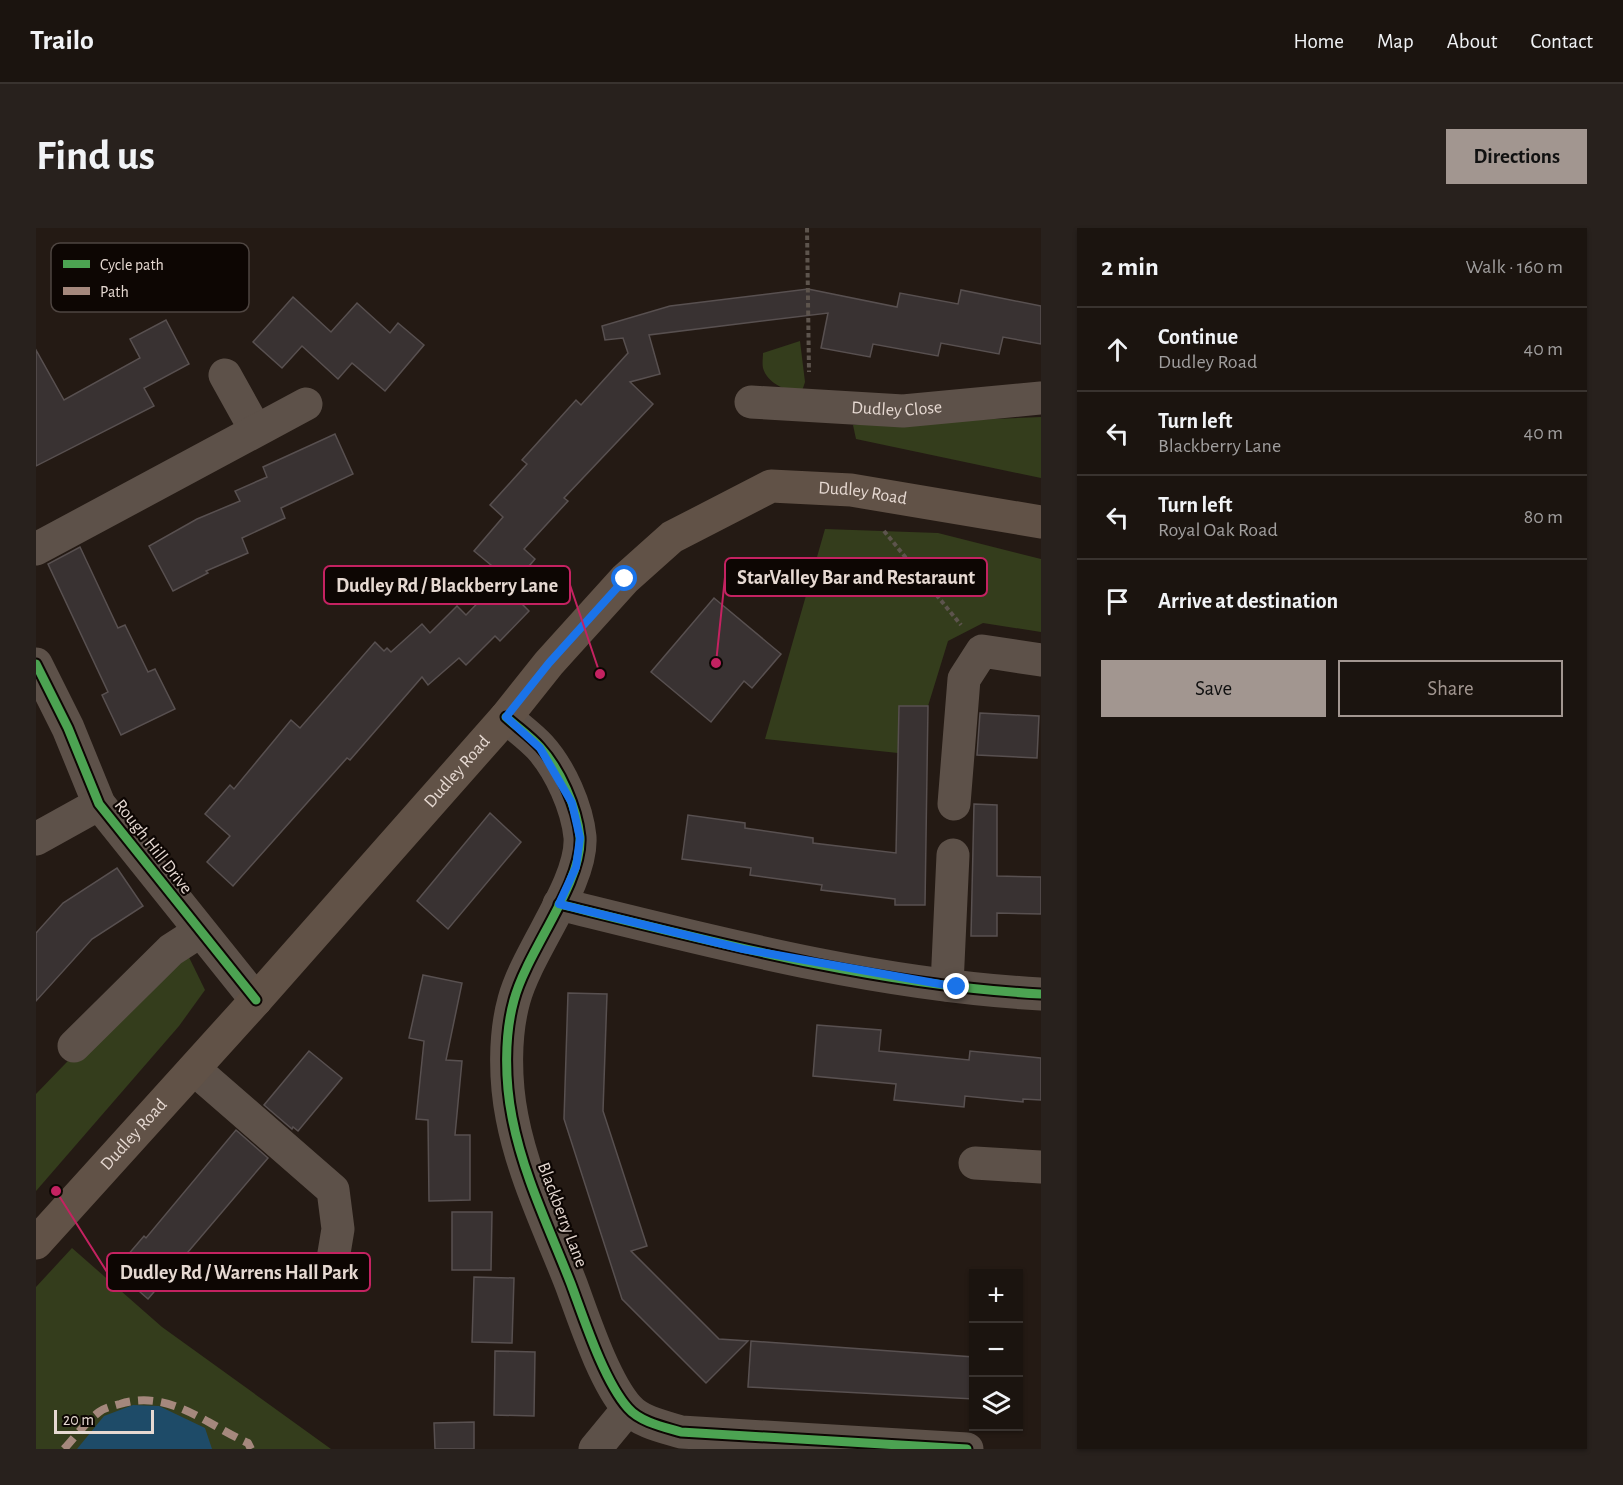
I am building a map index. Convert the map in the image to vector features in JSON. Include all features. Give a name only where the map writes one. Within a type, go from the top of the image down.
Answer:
[{"type":"main road","name":"Dudley Road","points":[[36,1243],[256,1000],[506,717],[549,663],[625,579],[672,537],[771,486],[851,490],[1041,522]]},
{"type":"street","points":[[225,375],[255,429]]},
{"type":"street","name":"Dudley Close","points":[[751,402],[903,411],[1041,398]]},
{"type":"street","points":[[36,549],[255,429],[306,404]]},
{"type":"street","points":[[954,804],[964,679],[982,651],[1041,660]]},
{"type":"street","name":"Rough Hill Drive","points":[[36,664],[68,728],[99,804],[199,932],[256,1000]]},
{"type":"street","name":"Blackberry Lane","points":[[506,717],[540,748],[572,803],[580,838],[576,867],[531,955],[513,1001],[507,1048],[511,1115],[520,1154],[600,1359],[628,1408],[650,1422],[681,1432],[967,1449]]},
{"type":"street","points":[[36,839],[99,804]]},
{"type":"street","points":[[946,985],[953,855]]},
{"type":"street","points":[[559,904],[743,949],[946,985],[1041,994]]},
{"type":"street","points":[[74,1046],[171,950],[199,932]]},
{"type":"street","points":[[194,1069],[333,1190],[338,1229],[332,1265]]},
{"type":"street","points":[[975,1163],[1041,1167]]},
{"type":"street","points":[[595,1449],[628,1408]]},
{"type":"path","points":[[807,228],[810,406]]},
{"type":"path","points":[[851,490],[982,651]]},
{"type":"green space","points":[[800,341],[805,382],[802,391],[785,389],[773,382],[765,373],[763,353]]},
{"type":"green space","points":[[1041,417],[1041,478],[856,439],[853,425]]},
{"type":"green space","points":[[825,529],[938,533],[1041,559],[1041,632],[983,623],[948,641],[928,706],[899,706],[898,753],[765,739]]},
{"type":"green space","points":[[182,943],[205,990],[179,1026],[36,1191],[36,1094]]},
{"type":"green space","points":[[72,1248],[162,1327],[331,1449],[36,1449],[36,1287]]},
{"type":"water","points":[[133,1405],[159,1406],[205,1428],[212,1449],[77,1449],[104,1416]]},
{"type":"building","points":[[808,289],[897,307],[900,293],[958,304],[961,290],[1041,306],[1041,344],[1003,337],[999,354],[941,343],[938,356],[873,344],[870,357],[821,348],[828,313],[649,335],[660,374],[630,382],[653,404],[564,498],[568,501],[524,549],[535,559],[514,584],[474,551],[503,517],[490,505],[527,464],[522,460],[576,400],[581,405],[628,353],[623,338],[605,340],[602,326],[670,306]]},
{"type":"building","points":[[293,297],[331,332],[357,303],[390,333],[398,323],[424,345],[385,391],[352,363],[338,379],[302,346],[282,368],[253,342]]},
{"type":"building","points":[[166,320],[189,364],[144,388],[154,406],[36,466],[36,350],[64,400],[140,358],[130,339]]},
{"type":"building","points":[[335,434],[353,474],[281,508],[285,518],[242,538],[248,553],[206,571],[208,573],[173,591],[149,546],[197,519],[240,501],[235,491],[267,477],[263,467]]},
{"type":"building","points":[[80,547],[118,628],[125,625],[148,672],[155,669],[175,709],[121,735],[102,695],[108,692],[48,564]]},
{"type":"building","points":[[499,581],[529,611],[500,641],[495,636],[466,665],[459,658],[428,685],[422,677],[350,760],[347,758],[233,886],[207,862],[230,836],[205,814],[230,785],[234,789],[291,720],[300,728],[375,642],[384,651],[387,648],[391,652],[422,624],[430,633],[457,606],[466,615]]},
{"type":"building","points":[[714,598],[781,654],[752,688],[744,681],[711,722],[651,672]]},
{"type":"building","points":[[899,706],[928,706],[925,905],[895,905],[895,899],[821,890],[822,885],[750,875],[751,868],[682,859],[688,815],[745,823],[745,828],[813,838],[813,843],[896,853]]},
{"type":"building","points":[[980,713],[1039,716],[1037,758],[977,755]]},
{"type":"building","points":[[974,804],[997,805],[997,876],[1041,877],[1041,914],[997,913],[997,936],[971,936]]},
{"type":"building","points":[[490,813],[521,842],[448,929],[417,901]]},
{"type":"building","points":[[117,868],[143,906],[92,939],[36,1001],[36,933],[63,903]]},
{"type":"building","points":[[423,975],[462,983],[446,1060],[462,1061],[455,1135],[470,1135],[470,1200],[429,1201],[428,1120],[416,1119],[424,1041],[409,1038]]},
{"type":"building","points":[[568,993],[607,994],[603,1111],[647,1246],[631,1251],[719,1339],[748,1341],[706,1383],[622,1299],[564,1119]]},
{"type":"building","points":[[817,1025],[881,1030],[879,1051],[969,1060],[970,1051],[1041,1058],[1041,1100],[1023,1099],[1023,1102],[965,1096],[964,1107],[894,1100],[896,1084],[813,1076]]},
{"type":"building","points":[[309,1051],[342,1078],[298,1131],[293,1127],[292,1129],[264,1105]]},
{"type":"building","points":[[236,1130],[268,1158],[148,1299],[115,1270],[144,1236],[146,1238]]},
{"type":"building","points":[[452,1212],[492,1212],[491,1270],[452,1270]]},
{"type":"building","points":[[474,1277],[514,1278],[512,1343],[472,1342]]},
{"type":"building","points":[[751,1341],[969,1357],[969,1399],[748,1387]]},
{"type":"building","points":[[495,1351],[535,1352],[534,1416],[494,1415]]},
{"type":"building","points":[[474,1422],[474,1449],[435,1449],[434,1423]]},
{"type":"marked path","points":[[64,1449],[101,1411],[120,1404],[138,1401],[155,1401],[187,1411],[248,1443],[251,1449]]},
{"type":"cycle path","points":[[36,664],[68,728],[99,804],[256,1000]]},
{"type":"cycle path","points":[[506,717],[536,743],[561,777],[575,813],[580,837],[579,855],[573,875],[530,960],[514,1000],[507,1043],[507,1074],[512,1117],[523,1160],[538,1202],[595,1349],[619,1396],[639,1417],[681,1432],[967,1449]]},
{"type":"cycle path","points":[[559,904],[738,947],[858,972],[919,982],[1041,994]]},
{"type":"place","name":"StarValley Bar and Restaraunt","points":[[716,663]]},
{"type":"place","name":"Dudley Rd / Blackberry Lane","points":[[600,674]]},
{"type":"place","name":"Dudley Rd / Warrens Hall Park","points":[[56,1191]]},
{"type":"route","points":[[625,579],[549,663],[506,717],[540,748],[558,775],[572,803],[580,838],[576,867],[559,904],[743,949],[912,981],[957,987]]}]
